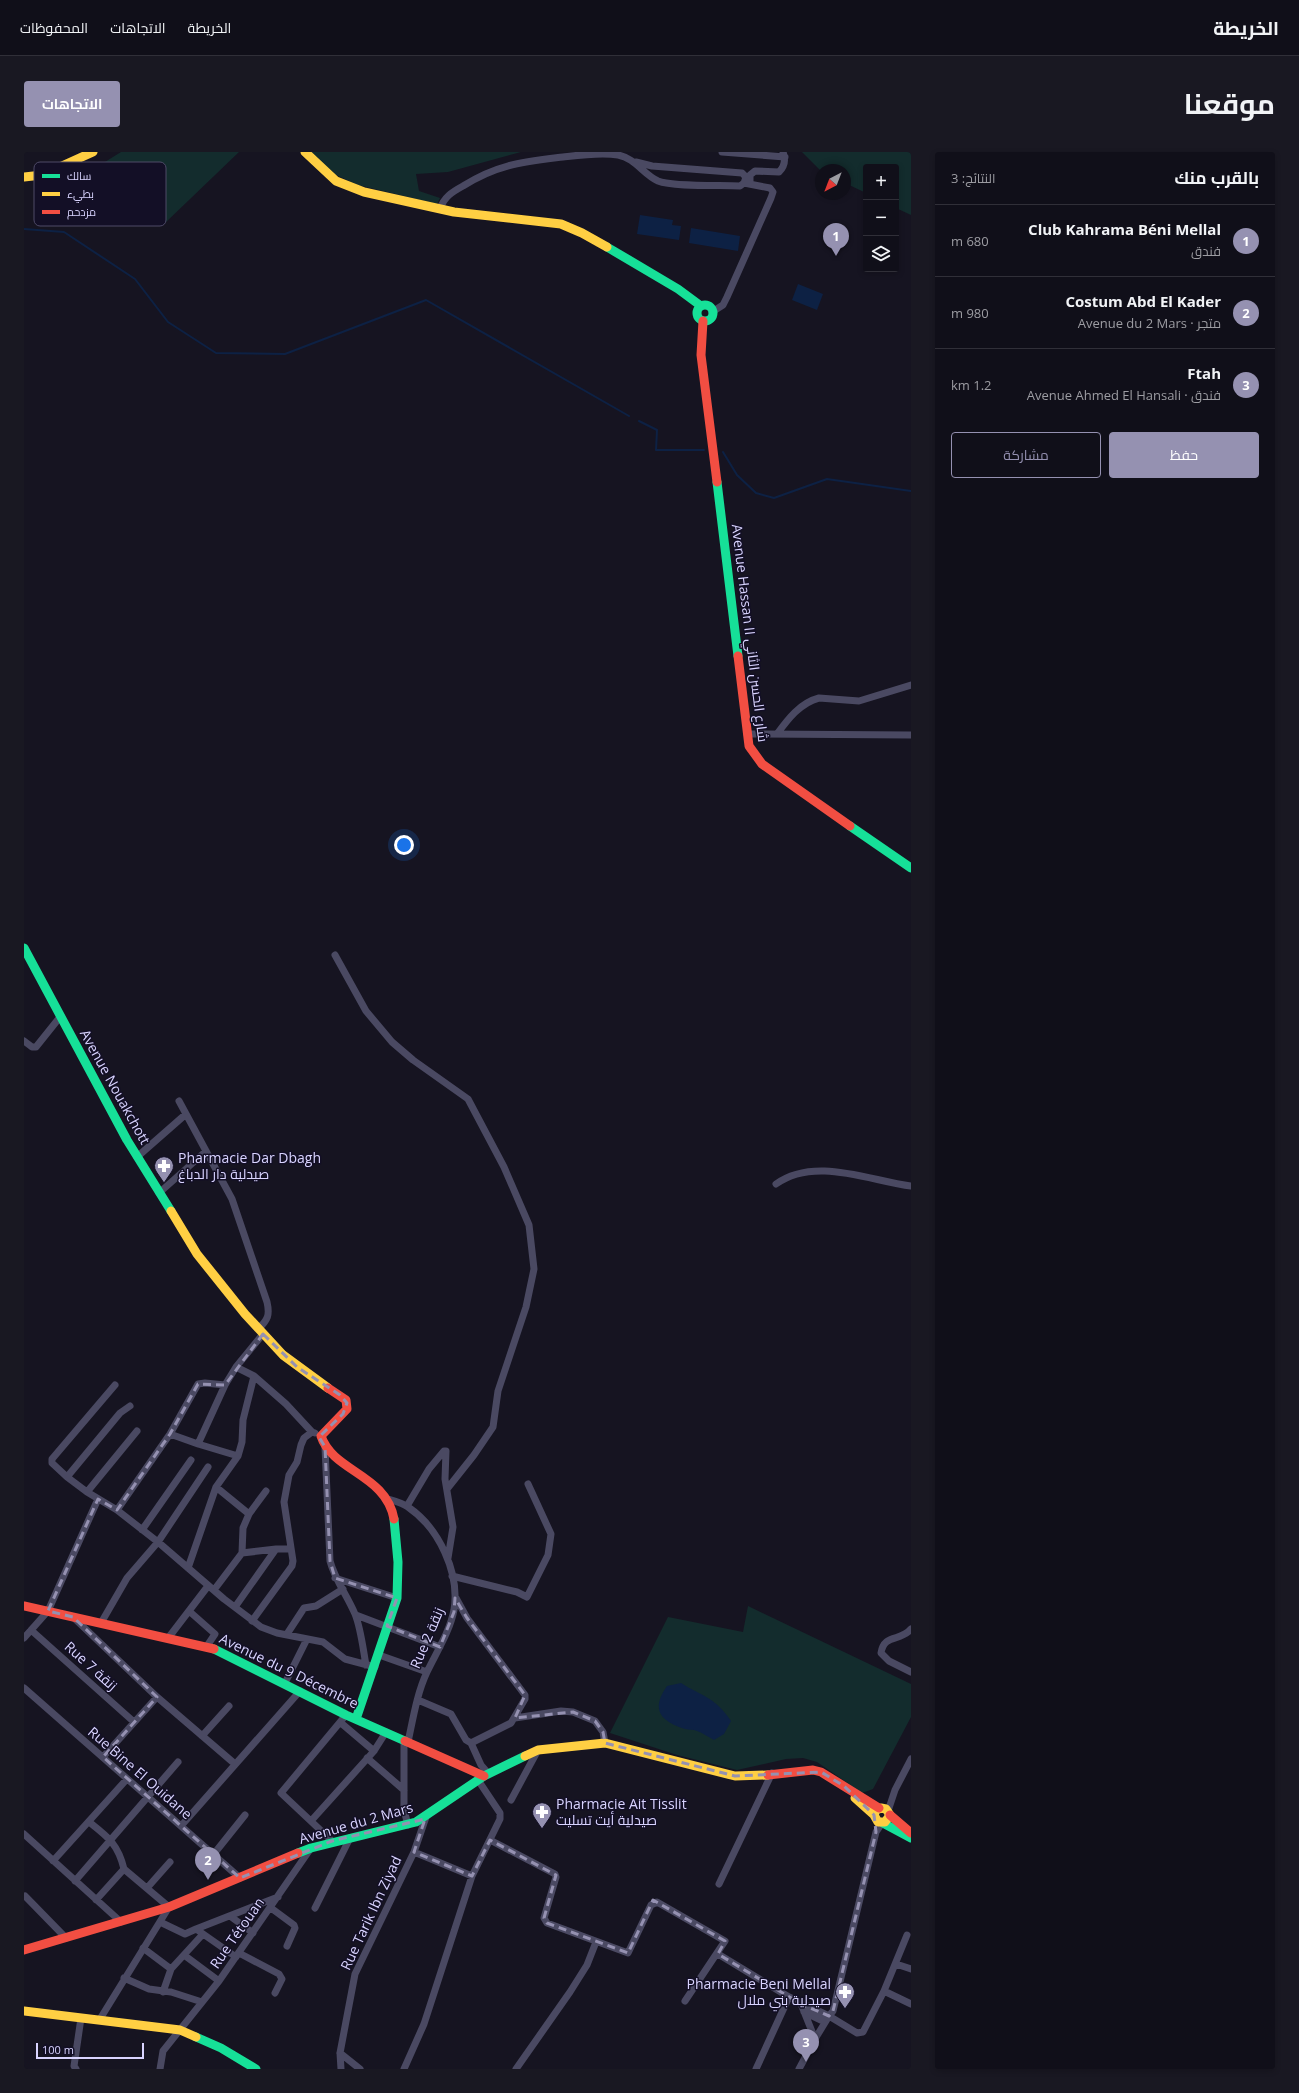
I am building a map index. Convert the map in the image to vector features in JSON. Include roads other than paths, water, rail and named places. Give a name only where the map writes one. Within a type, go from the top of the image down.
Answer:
[{"type":"street","points":[[71,162],[93,152]]},
{"type":"street","points":[[305,152],[330,177],[343,185],[364,192],[440,209],[561,224],[582,233],[678,289],[701,306],[708,306],[712,312],[711,319],[703,321],[697,317],[697,313],[701,306]]},
{"type":"street","points":[[586,155],[593,152]]},
{"type":"street","points":[[722,152],[784,154],[784,164],[778,172],[752,172],[747,184]]},
{"type":"street","points":[[440,209],[446,198],[476,178],[494,169],[516,163],[586,155],[619,155],[634,162],[652,166],[742,173],[746,177],[747,184]]},
{"type":"street","points":[[634,162],[650,176],[664,183],[740,186],[747,184],[770,188],[772,190],[772,194],[727,297],[723,305],[712,312]]},
{"type":"street","points":[[24,177],[34,176]]},
{"type":"street","name":"Avenue Hassan II شارع الحسن الثاني","points":[[703,321],[701,355],[749,746],[753,754],[774,773],[911,868]]},
{"type":"street","points":[[777,734],[793,714],[812,699],[823,698],[859,701],[911,685]]},
{"type":"street","points":[[747,734],[911,735]]},
{"type":"street","name":"Avenue Nouakchott","points":[[24,948],[137,1157],[197,1254],[261,1331],[297,1367],[346,1400],[347,1409],[344,1414],[321,1436]]},
{"type":"street","points":[[335,955],[366,1011],[381,1030],[401,1051],[468,1099],[500,1161],[529,1225],[534,1269],[523,1319],[498,1392],[493,1427],[474,1455],[447,1489]]},
{"type":"street","points":[[24,1041],[32,1047],[36,1047],[60,1017]]},
{"type":"street","points":[[179,1101],[205,1152],[232,1199],[268,1302],[269,1311],[268,1319],[261,1331],[225,1385],[198,1444]]},
{"type":"street","points":[[137,1157],[186,1114]]},
{"type":"street","points":[[159,1193],[205,1152]]},
{"type":"street","points":[[776,1184],[793,1175],[841,1171],[911,1186]]},
{"type":"street","points":[[236,1367],[254,1376],[286,1404],[312,1432],[321,1436],[325,1447],[330,1560],[335,1578],[343,1589],[356,1615],[371,1666]]},
{"type":"street","points":[[188,1568],[216,1487],[238,1456],[242,1442],[243,1420],[254,1376]]},
{"type":"street","points":[[117,1510],[170,1434],[198,1384],[205,1382],[225,1385]]},
{"type":"street","points":[[115,1385],[52,1458],[52,1463],[67,1477],[87,1492],[117,1510],[158,1542],[252,1621],[269,1631],[323,1642],[345,1659],[371,1666]]},
{"type":"street","points":[[67,1477],[120,1413],[130,1406]]},
{"type":"street","points":[[87,1492],[137,1431]]},
{"type":"street","points":[[252,1621],[292,1566],[293,1561],[284,1513],[287,1484],[304,1438],[312,1432]]},
{"type":"street","points":[[170,1434],[238,1456]]},
{"type":"street","points":[[325,1447],[364,1475],[388,1499],[394,1523],[399,1578],[397,1598],[378,1655],[371,1666],[356,1719]]},
{"type":"street","points":[[408,1506],[429,1469],[445,1451],[447,1452],[445,1473],[453,1527],[448,1558]]},
{"type":"street","points":[[142,1530],[191,1460]]},
{"type":"street","points":[[100,1623],[127,1578],[158,1542],[208,1467]]},
{"type":"street","points":[[452,1576],[517,1592],[527,1597],[548,1554],[551,1534],[528,1484]]},
{"type":"street","points":[[216,1487],[249,1514]]},
{"type":"street","points":[[169,1637],[189,1610],[242,1553],[242,1532],[249,1514],[266,1491]]},
{"type":"street","points":[[24,1638],[48,1611],[98,1499]]},
{"type":"street","name":"Rue 2 زنقة","points":[[388,1499],[408,1506],[432,1530],[448,1558],[455,1598],[454,1612],[440,1647],[427,1672],[406,1742],[404,1810],[408,1825]]},
{"type":"street","points":[[242,1553],[290,1549]]},
{"type":"street","points":[[235,1607],[276,1550]]},
{"type":"street","points":[[335,1578],[397,1598]]},
{"type":"street","points":[[287,1634],[304,1608],[316,1606],[343,1589]]},
{"type":"street","points":[[455,1598],[467,1618],[525,1695],[515,1718],[508,1725],[471,1744]]},
{"type":"street","name":"Avenue du 9 Décembre","points":[[24,1606],[208,1646],[300,1691],[343,1719],[356,1719],[464,1767],[482,1777]]},
{"type":"street","points":[[189,1610],[215,1634],[208,1646]]},
{"type":"street","points":[[356,1615],[440,1647]]},
{"type":"street","points":[[73,1617],[157,1696],[235,1764]]},
{"type":"street","points":[[911,1629],[904,1635],[887,1641],[882,1647],[881,1653],[889,1662],[911,1672]]},
{"type":"street","name":"Rue 7 زنقة","points":[[31,1630],[134,1722]]},
{"type":"street","points":[[285,1683],[307,1639]]},
{"type":"street","points":[[378,1655],[427,1672]]},
{"type":"street","name":"Rue Bine El Ouidane","points":[[24,1688],[240,1878]]},
{"type":"street","points":[[181,1826],[300,1691]]},
{"type":"street","points":[[102,1757],[157,1696]]},
{"type":"street","points":[[404,2069],[424,2024],[472,1876],[501,1816],[482,1777],[481,1765],[471,1744],[466,1740],[451,1714],[418,1700]]},
{"type":"street","points":[[202,1736],[229,1706]]},
{"type":"street","points":[[515,1718],[561,1711],[573,1712],[595,1721],[603,1732],[605,1744]]},
{"type":"street","points":[[332,1841],[281,1793],[343,1719],[374,1751]]},
{"type":"street","points":[[311,1821],[374,1751],[386,1732]]},
{"type":"street","name":"Avenue du 2 Mars","points":[[24,1950],[170,1907],[311,1848],[332,1841],[408,1825],[426,1817],[482,1777],[538,1750],[605,1744],[735,1776],[757,1776],[772,1773],[813,1770],[826,1774],[881,1815]]},
{"type":"street","points":[[511,1800],[538,1750]]},
{"type":"street","points":[[367,1758],[404,1790]]},
{"type":"street","points":[[800,2069],[815,2039],[833,2011],[881,1815],[911,1759]]},
{"type":"street","points":[[75,1881],[178,1762]]},
{"type":"street","points":[[719,1884],[772,1773]]},
{"type":"street","points":[[53,1861],[127,1779]]},
{"type":"street","points":[[213,1854],[245,1815]]},
{"type":"street","points":[[881,1815],[911,1833]]},
{"type":"street","points":[[881,1815],[911,1838]]},
{"type":"street","name":"Rue Tarik Ibn Ziyad","points":[[340,2069],[340,2053],[355,1974],[414,1852],[426,1817]]},
{"type":"street","points":[[89,1822],[111,1839],[119,1851],[124,1869],[170,1907],[124,1978],[100,2019]]},
{"type":"street","points":[[24,1836],[121,1922]]},
{"type":"street","points":[[315,1908],[350,1838]]},
{"type":"street","points":[[490,1840],[555,1874],[556,1877],[544,1918],[545,1921],[596,1942],[628,1953],[651,1905],[657,1902],[725,1941],[718,1954],[685,2001]]},
{"type":"street","name":"Rue Tétouan","points":[[160,2069],[163,2051],[238,1955],[311,1848]]},
{"type":"street","points":[[414,1852],[472,1876]]},
{"type":"street","points":[[147,1888],[170,1862]]},
{"type":"street","points":[[96,1900],[124,1869]]},
{"type":"street","points":[[25,1896],[66,1938]]},
{"type":"street","points":[[160,1922],[185,1934],[278,1897]]},
{"type":"street","points":[[271,1908],[294,1925],[287,1946]]},
{"type":"street","points":[[230,1916],[253,1933]]},
{"type":"street","points":[[196,1929],[238,1955],[279,1974],[282,1982],[275,1993]]},
{"type":"street","points":[[163,1992],[171,1969],[203,1934]]},
{"type":"street","points":[[718,1954],[827,2019],[857,2033],[861,2033],[866,2029],[884,1991],[907,1935]]},
{"type":"street","points":[[516,2069],[570,1992],[587,1964],[596,1942]]},
{"type":"street","points":[[143,1948],[171,1969]]},
{"type":"street","points":[[184,1955],[219,1981]]},
{"type":"street","points":[[896,1964],[911,1969]]},
{"type":"street","points":[[124,1978],[149,1989],[171,1992],[202,2002]]},
{"type":"street","points":[[884,1991],[911,2004]]},
{"type":"street","points":[[756,2069],[789,1997]]},
{"type":"street","points":[[801,2004],[815,2039]]},
{"type":"street","points":[[24,2011],[100,2019],[180,2030],[221,2048],[256,2069]]},
{"type":"street","points":[[804,2012],[827,2019]]},
{"type":"street","points":[[76,2069],[74,2066],[81,2018]]},
{"type":"street","points":[[340,2053],[360,2069]]},
{"type":"water","points":[[640,215],[673,220],[672,225],[681,226],[679,240],[637,234]]},
{"type":"water","points":[[691,228],[740,236],[738,251],[689,243]]},
{"type":"water","points":[[798,284],[823,294],[817,310],[792,300]]},
{"type":"water","points":[[681,1683],[714,1702],[725,1713],[731,1721],[724,1734],[714,1740],[696,1730],[676,1726],[664,1718],[660,1713],[659,1708],[659,1701],[662,1694],[667,1686]]},
{"type":"waterway","points":[[24,229],[64,232],[135,279],[168,322],[216,353],[285,354],[426,300],[629,416]]},
{"type":"waterway","points":[[639,421],[657,430],[656,450],[704,450]]},
{"type":"waterway","points":[[723,452],[737,475],[756,493],[774,498],[827,479],[911,491]]},
{"type":"place","name":"Club Kahrama Béni Mellal","points":[[836,256]]},
{"type":"place","name":"Pharmacie Dar Dbagh صيدلية دار الدباغ","points":[[164,1183]]},
{"type":"place","name":"Pharmacie Ait Tisslit صيدلية أيت تسليت","points":[[542,1829]]},
{"type":"place","name":"Costum Abd El Kader","points":[[208,1880]]},
{"type":"place","name":"Pharmacie Beni Mellal صيدلية بني ملال","points":[[845,2009]]},
{"type":"place","name":"Ftah","points":[[806,2062]]}]
